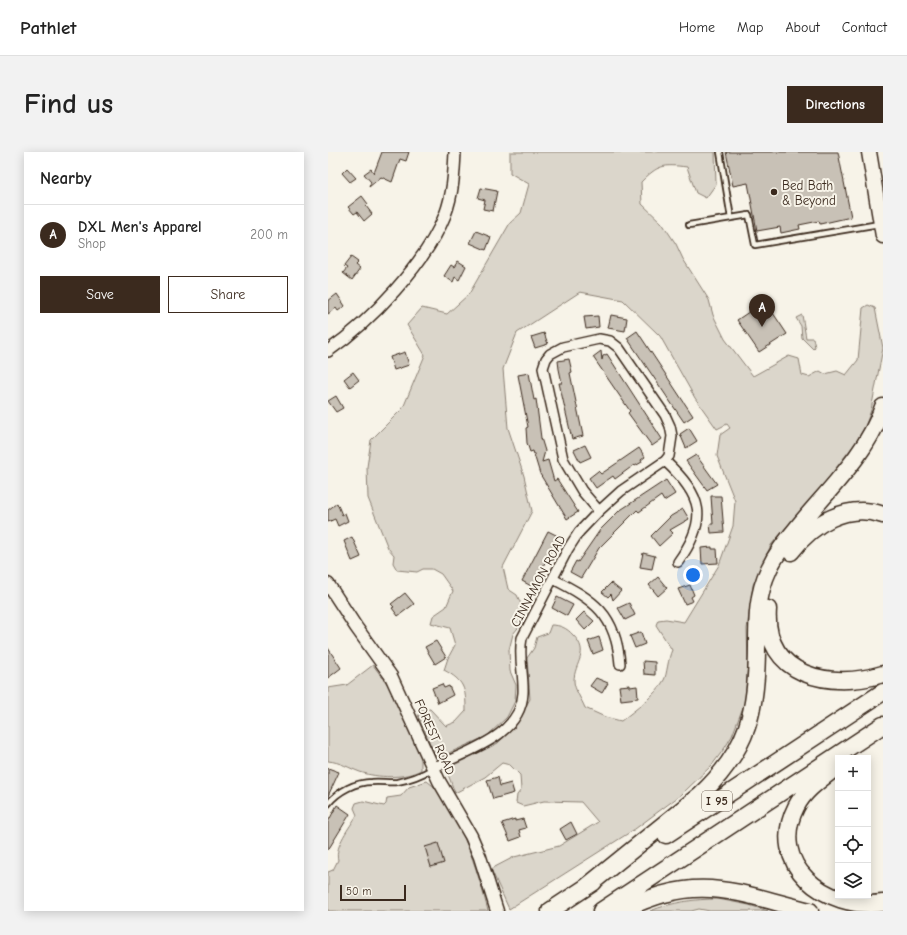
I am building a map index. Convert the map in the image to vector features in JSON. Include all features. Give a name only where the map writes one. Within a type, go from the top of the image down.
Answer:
[{"type":"highway","points":[[585,888],[700,795],[716,780],[734,756],[748,727],[753,707],[757,676],[758,602],[768,569],[784,543],[865,446],[883,407]]},
{"type":"highway","points":[[883,515],[864,511],[835,516],[818,525],[799,542],[785,560],[773,583],[767,610],[767,622],[769,634],[776,651],[788,664],[800,671],[813,676],[837,681],[856,681],[883,674]]},
{"type":"highway","name":"I 95","points":[[550,911],[883,692]]},
{"type":"highway","name":"I 95","points":[[601,911],[883,725]]},
{"type":"highway","points":[[851,755],[883,729]]},
{"type":"highway","points":[[835,768],[810,789],[800,800],[794,812],[790,825],[789,841],[794,863],[806,882],[817,893],[831,901],[846,906],[862,907],[883,903]]},
{"type":"highway","points":[[621,911],[662,894],[701,888],[732,890],[810,911]]},
{"type":"main road","points":[[869,152],[882,229]]},
{"type":"main road","name":"FOREST ROAD","points":[[328,584],[391,676],[439,781],[471,836],[480,857],[497,910]]},
{"type":"street","points":[[328,351],[367,321],[386,300],[434,237],[445,215],[454,184],[454,152]]},
{"type":"street","points":[[599,511],[582,492],[570,472],[560,450],[543,368],[546,359],[553,352],[563,347],[599,339],[610,341],[619,348],[670,426],[672,442],[670,454],[665,461],[686,482],[692,491],[698,511],[694,537],[678,562]]},
{"type":"street","name":"CINNAMON ROAD","points":[[433,768],[492,739],[505,729],[516,716],[522,701],[523,693],[520,652],[521,642],[574,539],[599,511],[621,491],[665,461]]},
{"type":"street","points":[[553,579],[588,598],[604,613],[611,623],[616,637],[620,664]]},
{"type":"lane","points":[[720,152],[731,218]]},
{"type":"lane","points":[[690,225],[749,214],[755,245],[882,229]]},
{"type":"lane","points":[[328,804],[330,796],[355,785],[372,782],[396,782],[424,773],[433,768]]},
{"type":"shaded area","points":[[510,152],[715,152],[716,184],[706,198],[696,193],[687,167],[666,166],[652,172],[641,182],[642,204],[662,223],[676,244],[683,259],[709,300],[713,315],[725,339],[753,376],[789,356],[799,359],[802,375],[809,377],[820,371],[825,374],[837,371],[846,375],[858,360],[863,308],[868,305],[875,308],[883,348],[871,410],[865,427],[856,442],[826,481],[771,545],[753,585],[747,629],[748,663],[745,702],[732,736],[724,749],[712,765],[682,794],[635,829],[509,909],[491,869],[514,857],[559,846],[598,822],[581,802],[544,801],[523,806],[516,803],[517,795],[521,790],[520,775],[510,765],[502,763],[485,777],[455,793],[446,769],[498,743],[515,725],[530,699],[527,658],[534,648],[537,637],[548,633],[551,625],[560,626],[568,630],[578,641],[581,647],[574,684],[585,708],[605,717],[621,721],[651,697],[664,680],[672,650],[656,625],[658,620],[666,619],[684,622],[719,565],[733,526],[735,501],[717,456],[720,435],[730,428],[727,424],[717,429],[695,398],[660,336],[623,300],[580,292],[517,333],[503,369],[508,428],[524,476],[532,511],[503,567],[508,589],[517,595],[525,613],[522,623],[513,634],[509,650],[510,671],[516,685],[515,701],[507,717],[487,736],[442,756],[434,753],[418,715],[421,710],[430,709],[446,726],[456,722],[466,711],[464,691],[460,682],[444,670],[455,645],[450,628],[431,623],[433,616],[446,607],[453,591],[441,574],[432,569],[423,569],[417,572],[397,570],[393,563],[394,555],[388,548],[368,498],[367,467],[371,440],[403,408],[425,355],[407,325],[422,308],[447,314],[469,294],[510,223],[521,213],[529,184],[510,173]]},
{"type":"shaded area","points":[[802,315],[806,338],[813,338],[815,347],[813,349],[802,338],[801,326],[796,318]]},
{"type":"shaded area","points":[[373,665],[391,689],[421,755],[421,770],[414,773],[391,777],[367,774],[328,761],[328,688],[347,685]]},
{"type":"shaded area","points":[[427,781],[438,791],[448,805],[457,822],[473,860],[488,911],[328,911],[328,872],[333,870],[338,860],[337,855],[340,843],[357,815],[354,808],[356,803],[363,801],[384,806],[387,798],[401,796],[409,787]]},
{"type":"shaded area","points":[[718,899],[749,905],[768,911],[710,911],[699,909],[691,911],[650,911],[667,905],[684,902]]},
{"type":"building","points":[[382,152],[409,152],[406,161],[400,159],[392,182],[381,177],[369,187],[371,182],[364,174],[371,169],[374,173]]},
{"type":"building","points":[[726,152],[838,152],[851,217],[820,224],[819,221],[799,225],[800,229],[781,233],[780,227],[757,231],[748,183],[733,186]]},
{"type":"building","points":[[347,168],[356,178],[350,182],[342,173]]},
{"type":"building","points":[[481,188],[497,191],[493,211],[483,209],[485,200],[478,198]]},
{"type":"building","points":[[362,196],[368,204],[366,206],[372,214],[364,221],[357,212],[354,214],[348,207]]},
{"type":"building","points":[[476,231],[491,237],[486,250],[470,243]]},
{"type":"building","points":[[351,257],[358,262],[355,265],[360,269],[352,280],[343,273],[347,268],[344,266]]},
{"type":"building","points":[[458,261],[466,266],[459,280],[455,277],[453,282],[444,276],[451,265],[454,267]]},
{"type":"building","points":[[337,294],[345,306],[338,311],[336,308],[328,314],[328,301]]},
{"type":"building","points":[[765,301],[787,334],[759,352],[737,320]]},
{"type":"building","points":[[611,315],[627,318],[625,331],[608,328]]},
{"type":"building","points":[[598,316],[599,327],[586,329],[584,317]]},
{"type":"building","points":[[637,331],[693,416],[684,422],[627,338]]},
{"type":"building","points":[[544,333],[548,344],[535,348],[531,337]]},
{"type":"building","points":[[601,351],[602,360],[603,356],[607,354],[662,439],[652,446],[628,413],[630,411],[593,357]]},
{"type":"building","points":[[405,352],[409,365],[394,370],[390,357]]},
{"type":"building","points":[[569,359],[572,372],[570,373],[583,436],[572,439],[559,383],[562,383],[558,361]]},
{"type":"building","points":[[353,372],[359,380],[350,387],[344,379]]},
{"type":"building","points":[[529,373],[534,400],[536,399],[541,438],[545,451],[542,462],[548,460],[554,481],[557,479],[578,512],[567,519],[540,474],[533,451],[530,452],[527,443],[526,428],[528,427],[518,375]]},
{"type":"building","points":[[336,396],[343,408],[336,412],[328,401]]},
{"type":"building","points":[[689,428],[697,441],[686,448],[680,434]]},
{"type":"building","points":[[585,445],[591,457],[580,462],[574,450]]},
{"type":"building","points":[[639,448],[645,457],[641,460],[642,462],[635,466],[634,465],[615,479],[613,476],[596,488],[589,478],[598,471],[601,474]]},
{"type":"building","points":[[696,455],[717,484],[707,490],[686,461]]},
{"type":"building","points":[[666,480],[675,494],[664,501],[661,496],[639,512],[637,510],[599,548],[581,578],[570,572],[576,561],[578,562],[600,530],[619,511]]},
{"type":"building","points":[[711,496],[721,496],[724,532],[711,533],[710,524],[713,524]]},
{"type":"building","points":[[337,503],[342,515],[345,513],[348,521],[338,526],[335,519],[328,522],[328,510]]},
{"type":"building","points":[[683,509],[689,519],[670,530],[673,533],[659,546],[651,536],[671,516]]},
{"type":"building","points":[[548,531],[558,536],[533,587],[522,581]]},
{"type":"building","points":[[352,537],[361,557],[352,561],[344,541]]},
{"type":"building","points":[[712,547],[712,549],[717,549],[718,563],[702,564],[701,548]]},
{"type":"building","points":[[643,553],[655,556],[652,569],[640,567]]},
{"type":"building","points":[[658,577],[667,588],[658,596],[649,585]]},
{"type":"building","points":[[611,583],[621,591],[613,600],[611,594],[608,597],[602,592]]},
{"type":"building","points":[[690,585],[694,595],[691,597],[693,601],[685,604],[678,589]]},
{"type":"building","points":[[405,593],[414,604],[398,616],[391,604]]},
{"type":"building","points":[[557,597],[573,605],[567,616],[552,608]]},
{"type":"building","points":[[629,603],[635,615],[625,620],[618,608]]},
{"type":"building","points":[[584,612],[594,621],[585,630],[576,620]]},
{"type":"building","points":[[641,632],[645,644],[635,648],[630,636]]},
{"type":"building","points":[[599,637],[603,650],[593,654],[588,641]]},
{"type":"building","points":[[436,641],[446,657],[435,664],[425,647]]},
{"type":"building","points":[[328,648],[341,668],[328,678]]},
{"type":"building","points":[[643,661],[655,662],[655,675],[644,674]]},
{"type":"building","points":[[596,678],[608,683],[602,693],[590,686]]},
{"type":"building","points":[[442,684],[444,688],[449,686],[453,695],[438,703],[432,688]]},
{"type":"building","points":[[630,685],[630,687],[637,686],[638,698],[621,700],[619,686]]},
{"type":"building","points":[[328,768],[339,772],[328,796]]},
{"type":"building","points":[[498,777],[500,786],[511,783],[514,793],[493,799],[487,780]]},
{"type":"building","points":[[337,805],[350,814],[328,850],[328,822]]},
{"type":"building","points":[[515,819],[515,821],[523,819],[526,828],[519,830],[521,837],[510,841],[502,823]]},
{"type":"building","points":[[571,822],[577,834],[566,840],[560,829]]},
{"type":"building","points":[[438,843],[444,863],[431,867],[425,847]]},
{"type":"place","name":"Bed Bath & Beyond","points":[[774,192]]},
{"type":"place","name":"DXL Men's Apparel","points":[[762,327]]}]
